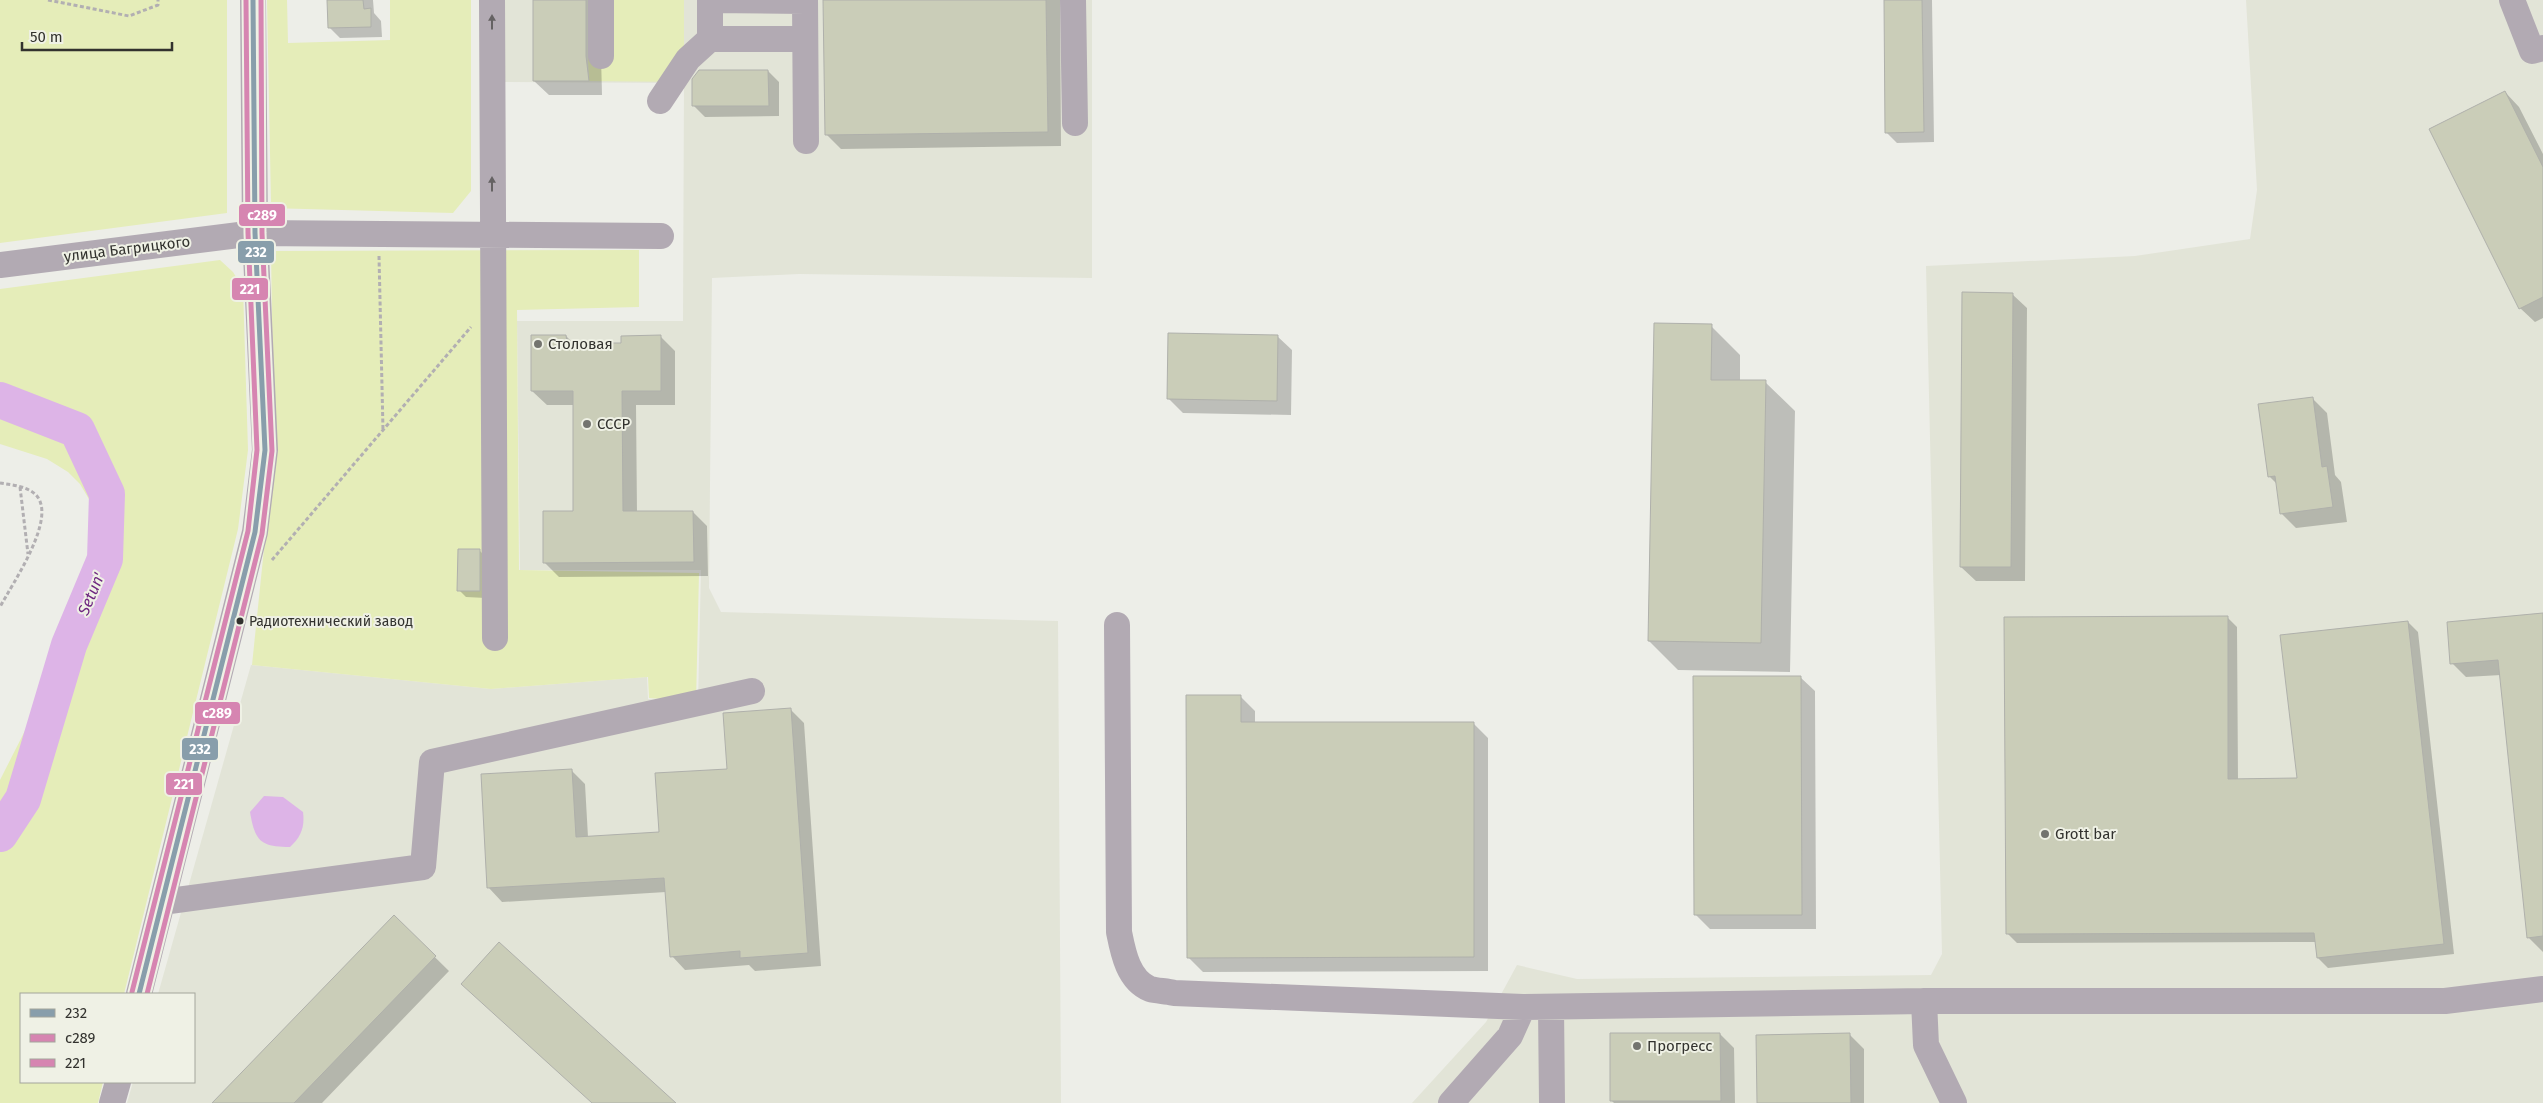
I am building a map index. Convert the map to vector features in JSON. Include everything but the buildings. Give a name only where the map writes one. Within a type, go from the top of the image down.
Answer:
[{"type":"street","points":[[140,993],[255,532],[265,450],[255,233],[253,0]]},
{"type":"street","points":[[492,0],[495,638]]},
{"type":"street","points":[[601,0],[601,56]]},
{"type":"street","points":[[710,39],[710,0],[805,1],[806,141]]},
{"type":"street","points":[[1073,0],[1075,123]]},
{"type":"street","points":[[2512,0],[2532,51],[2543,48]]},
{"type":"street","points":[[660,102],[688,59],[710,39],[804,39]]},
{"type":"street","name":"улица Багрицкого","points":[[0,265],[255,233],[492,233],[660,236]]},
{"type":"street","points":[[1117,625],[1119,932],[1123,956],[1134,976],[1150,989],[1174,993],[1523,1007],[1924,1001],[2445,1001],[2543,989]]},
{"type":"street","points":[[162,902],[422,867],[432,762],[752,691]]},
{"type":"street","points":[[1924,1001],[1926,1045],[1954,1103]]},
{"type":"street","points":[[1450,1103],[1510,1036],[1523,1007]]},
{"type":"street","points":[[1551,1007],[1552,1103]]},
{"type":"street","points":[[112,1103],[118,1083]]},
{"type":"path","points":[[48,0],[129,16],[158,5],[158,0]]},
{"type":"path","points":[[378,233],[383,430]]},
{"type":"path","points":[[270,563],[493,302]]},
{"type":"path","points":[[0,483],[20,487],[37,496],[43,512],[37,538],[0,606]]},
{"type":"path","points":[[20,487],[28,554]]},
{"type":"shaded area","points":[[503,0],[1092,0],[1092,278],[799,274],[712,278],[709,588],[721,612],[1058,621],[1061,1103],[127,1103],[133,1083],[195,1083],[195,993],[158,993],[251,665],[491,689],[647,677],[648,699],[698,703],[701,570],[520,570],[517,321],[683,321],[684,83],[503,82]]},
{"type":"shaded area","points":[[2246,0],[2543,0],[2543,1103],[1412,1103],[1486,1022],[1517,965],[1577,979],[1931,975],[1942,954],[1926,266],[2135,256],[2250,239],[2257,190]]},
{"type":"shaded area","points":[[264,796],[283,797],[303,812],[301,831],[290,847],[266,844],[257,836],[250,812]]},
{"type":"green space","points":[[0,0],[227,0],[227,213],[0,243]]},
{"type":"green space","points":[[267,0],[287,0],[288,43],[390,40],[390,0],[471,0],[471,191],[453,213],[268,208],[271,203]]},
{"type":"green space","points":[[601,0],[684,0],[684,82],[589,81],[588,58],[601,55]]},
{"type":"green space","points":[[639,250],[639,307],[517,310],[519,570],[699,573],[696,702],[649,698],[648,677],[491,689],[252,665],[274,452],[271,251]]},
{"type":"green space","points":[[220,260],[233,272],[243,288],[248,450],[238,529],[124,993],[20,993],[20,1083],[103,1083],[98,1103],[0,1103],[0,780],[38,705],[66,637],[91,560],[96,530],[90,501],[80,484],[68,472],[47,459],[0,444],[0,289]]},
{"type":"waterway","name":"Setun'","points":[[0,400],[77,430],[107,494],[105,559],[69,645],[23,799],[0,834]]},
{"type":"transit line","name":"221","points":[[132,992],[248,531],[257,450],[248,233],[246,0]]},
{"type":"transit line","name":"232","points":[[139,993],[255,532],[265,450],[255,233],[253,0]]},
{"type":"transit line","name":"с289","points":[[147,993],[262,534],[272,451],[262,233],[261,0]]},
{"type":"place","name":"Столовая","points":[[538,344]]},
{"type":"place","name":"СССР","points":[[587,424]]},
{"type":"place","name":"Радиотехнический завод","points":[[240,621]]},
{"type":"place","name":"Grott bar","points":[[2045,834]]},
{"type":"place","name":"Прогресс","points":[[1637,1046]]}]
